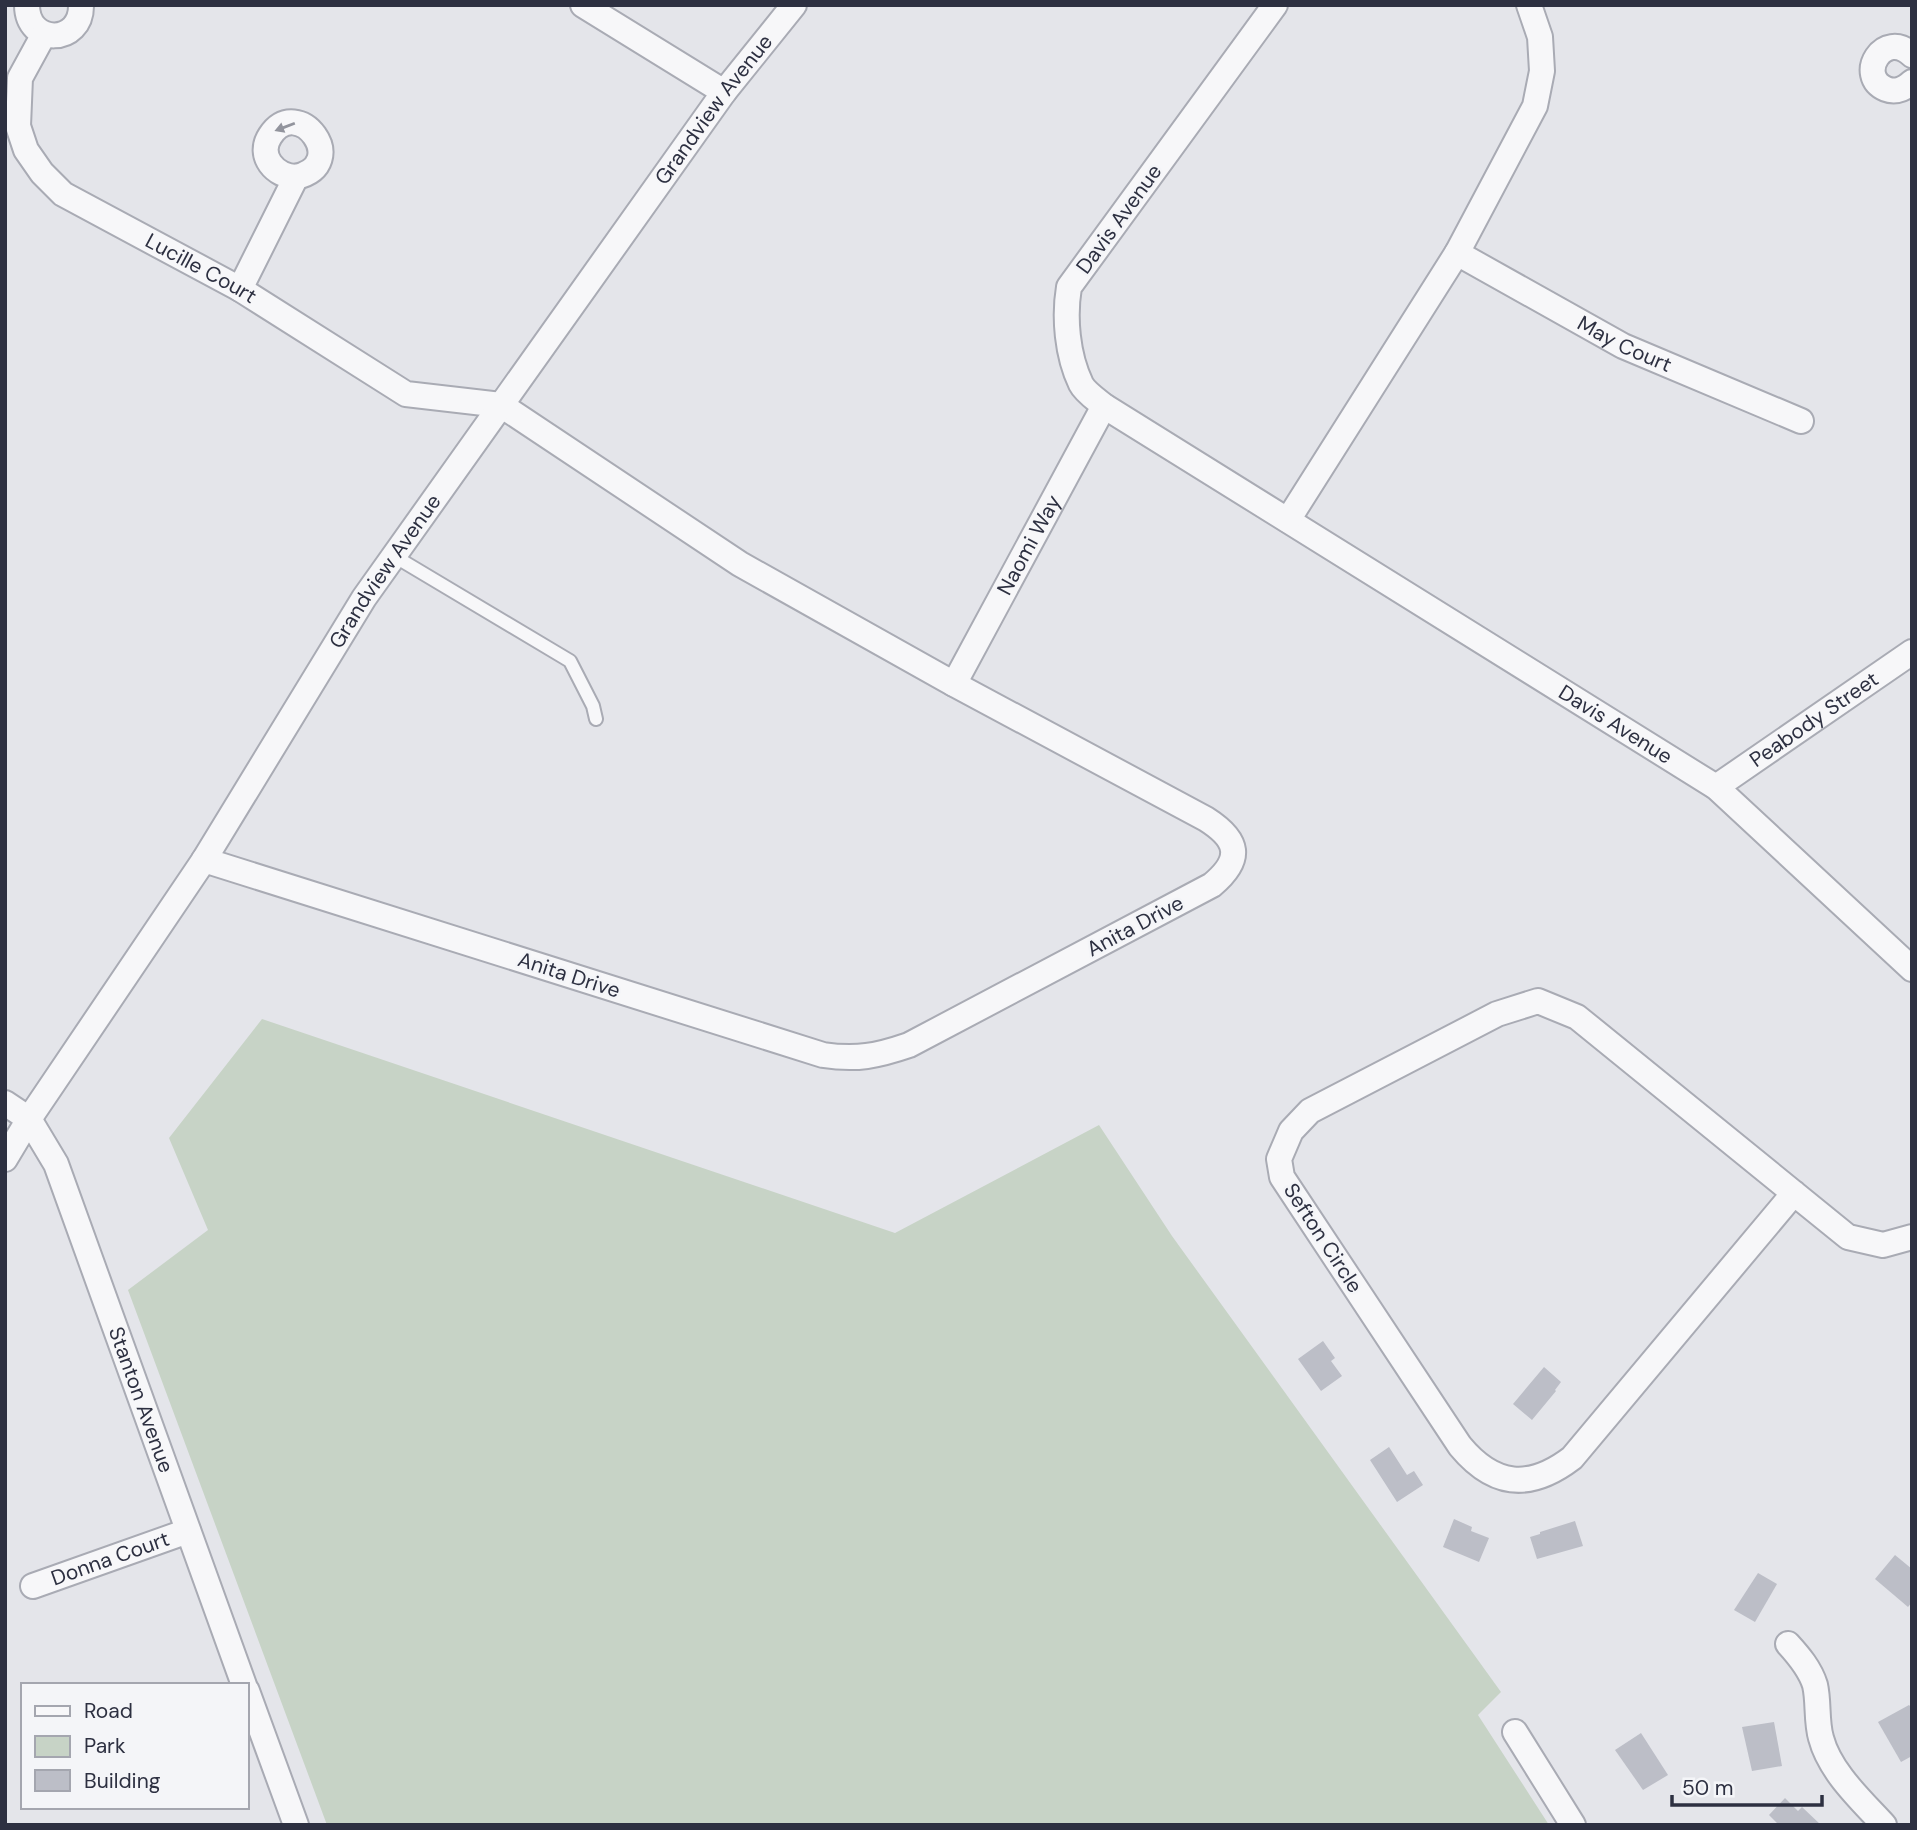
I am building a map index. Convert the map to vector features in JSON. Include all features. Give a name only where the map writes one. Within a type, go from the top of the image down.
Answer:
[{"type":"street","points":[[27,5],[30,22],[36,29],[52,36],[69,31],[80,18],[81,5]]},
{"type":"street","points":[[583,5],[724,92]]},
{"type":"street","name":"Grandview Avenue","points":[[5,1159],[29,1119],[204,860],[364,598],[724,92],[794,5]]},
{"type":"street","name":"Davis Avenue","points":[[1275,5],[1069,287],[1065,309],[1072,356],[1081,386],[1104,406],[1716,787],[1912,970]]},
{"type":"street","points":[[1288,520],[1457,253],[1535,106],[1542,71],[1540,37],[1529,5]]},
{"type":"street","name":"Lucille Court","points":[[44,34],[20,78],[18,126],[26,150],[42,173],[63,194],[240,289],[406,394],[501,405]]},
{"type":"street","points":[[1910,49],[1892,47],[1880,53],[1873,65],[1873,72],[1875,79],[1885,89],[1900,90],[1912,82]]},
{"type":"street","points":[[240,289],[296,177]]},
{"type":"street","name":"May Court","points":[[1457,253],[1623,346],[1801,421]]},
{"type":"street","name":"Anita Drive","points":[[204,860],[823,1055],[848,1059],[879,1056],[909,1045],[1212,885],[1227,873],[1232,859],[1232,843],[1224,830],[740,564],[501,405]]},
{"type":"street","name":"Naomi Way","points":[[954,684],[1104,406]]},
{"type":"street","name":"Peabody Street","points":[[1716,787],[1912,652]]},
{"type":"street","name":"Sefton Circle","points":[[1794,1193],[1572,1458],[1554,1472],[1532,1479],[1509,1480],[1488,1471],[1471,1459],[1460,1446],[1282,1177],[1279,1159],[1291,1131],[1310,1111],[1497,1014],[1538,1001],[1577,1017],[1794,1193],[1848,1237],[1883,1245],[1912,1237]]},
{"type":"street","points":[[5,1103],[29,1119]]},
{"type":"street","name":"Stanton Avenue","points":[[29,1119],[56,1164],[243,1683]]},
{"type":"street","name":"Donna Court","points":[[33,1586],[188,1531]]},
{"type":"street","points":[[1788,1644],[1805,1664],[1815,1684],[1821,1738],[1831,1762],[1850,1788],[1884,1825]]},
{"type":"street","points":[[248,1694],[296,1825]]},
{"type":"street","points":[[1515,1732],[1573,1825]]},
{"type":"lane","points":[[394,556],[570,661],[593,706],[596,719]]},
{"type":"green space","points":[[262,1019],[895,1233],[1099,1125],[1172,1236],[1501,1692],[1478,1715],[1549,1825],[327,1825],[128,1290],[208,1230],[169,1138]]},
{"type":"building","points":[[1323,1341],[1335,1358],[1331,1361],[1342,1376],[1321,1391],[1298,1359]]},
{"type":"building","points":[[1544,1367],[1561,1382],[1532,1420],[1513,1404]]},
{"type":"building","points":[[1389,1447],[1407,1475],[1414,1471],[1423,1485],[1397,1502],[1370,1460]]},
{"type":"building","points":[[1454,1519],[1472,1527],[1471,1531],[1489,1538],[1479,1562],[1443,1547]]},
{"type":"building","points":[[1575,1521],[1583,1546],[1537,1559],[1530,1537]]},
{"type":"building","points":[[1895,1555],[1912,1569],[1912,1602],[1908,1607],[1875,1579]]},
{"type":"building","points":[[1758,1573],[1777,1584],[1755,1622],[1734,1610]]},
{"type":"building","points":[[1909,1705],[1912,1708],[1912,1756],[1901,1762],[1878,1722]]},
{"type":"building","points":[[1774,1722],[1782,1766],[1752,1771],[1742,1727]]},
{"type":"building","points":[[1641,1733],[1668,1775],[1643,1790],[1615,1750]]},
{"type":"building","points":[[1785,1798],[1798,1811],[1802,1807],[1821,1825],[1779,1825],[1769,1815]]}]
